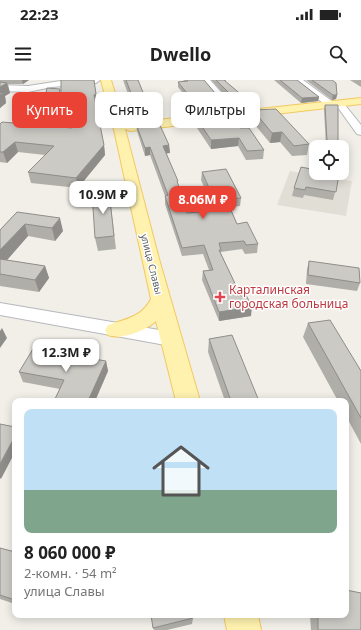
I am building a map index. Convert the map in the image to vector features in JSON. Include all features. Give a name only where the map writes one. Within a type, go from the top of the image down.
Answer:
[{"type":"main road","name":"улица Славы","points":[[106,80],[109,92]]},
{"type":"main road","points":[[260,112],[361,101]]},
{"type":"main road","name":"улица Славы","points":[[119,128],[160,298],[187,398]]},
{"type":"main road","points":[[114,330],[137,325],[150,317],[156,310],[160,298]]},
{"type":"main road","points":[[242,618],[244,630]]},
{"type":"street","points":[[0,88],[28,89],[52,84],[96,80]]},
{"type":"street","points":[[205,80],[216,92]]},
{"type":"street","points":[[297,80],[330,104],[342,107],[361,132]]},
{"type":"street","points":[[0,309],[171,339]]},
{"type":"shaded area","points":[[290,171],[309,174],[309,180],[352,181],[346,216],[277,205]]},
{"type":"building","points":[[61,80],[94,80],[96,92],[94,95],[95,128],[101,128],[104,145],[76,178],[28,172],[54,146],[15,142],[3,152],[0,152],[0,124],[2,122],[12,123],[12,128],[87,128],[87,92],[61,92]]},
{"type":"building","points":[[126,80],[138,80],[143,92],[131,92]]},
{"type":"building","points":[[187,80],[204,80],[214,92],[186,92],[178,82],[188,81]]},
{"type":"building","points":[[216,80],[224,80],[238,92],[228,92]]},
{"type":"building","points":[[280,80],[297,80],[319,97],[302,98]]},
{"type":"building","points":[[312,80],[332,80],[336,83],[337,95],[333,95]]},
{"type":"building","points":[[0,82],[7,83],[0,87]]},
{"type":"building","points":[[47,88],[60,89],[59,92],[46,92]]},
{"type":"building","points":[[325,105],[338,105],[338,140],[327,140]]},
{"type":"building","points":[[276,109],[309,144],[294,146],[282,132],[272,133],[260,118],[260,110]]},
{"type":"building","points":[[138,128],[161,128],[169,145],[163,146],[178,181],[187,213],[219,210],[202,172],[226,169],[241,198],[226,199],[237,224],[247,222],[258,244],[246,245],[244,241],[219,243],[221,250],[219,250],[241,296],[246,295],[252,307],[219,312],[203,271],[213,270],[204,245],[182,248],[165,196],[168,195],[150,147],[145,148]]},
{"type":"building","points":[[203,128],[249,128],[264,150],[247,151],[239,138],[211,140]]},
{"type":"building","points":[[301,167],[309,169],[309,180],[338,180],[336,192],[306,187],[305,190],[294,188]]},
{"type":"building","points":[[109,191],[114,236],[95,238],[92,193]]},
{"type":"building","points":[[17,212],[60,218],[52,228],[25,224],[0,250],[0,230]]},
{"type":"building","points":[[0,259],[45,266],[35,280],[0,274]]},
{"type":"building","points":[[309,261],[359,268],[360,283],[308,275]]},
{"type":"building","points":[[330,320],[361,371],[361,418],[308,323]]},
{"type":"building","points":[[232,335],[258,398],[230,398],[209,339]]},
{"type":"building","points":[[33,349],[106,361],[89,398],[55,398],[64,380],[19,372]]},
{"type":"building","points":[[0,424],[12,426],[12,442],[0,464]]},
{"type":"building","points":[[0,548],[12,551],[12,599],[0,595]]},
{"type":"building","points":[[349,591],[361,593],[361,630],[318,630],[318,618],[349,618]]},
{"type":"building","points":[[151,618],[193,618],[153,628]]},
{"type":"place","name":"Карталинская городская больница","points":[[220,297]]}]
